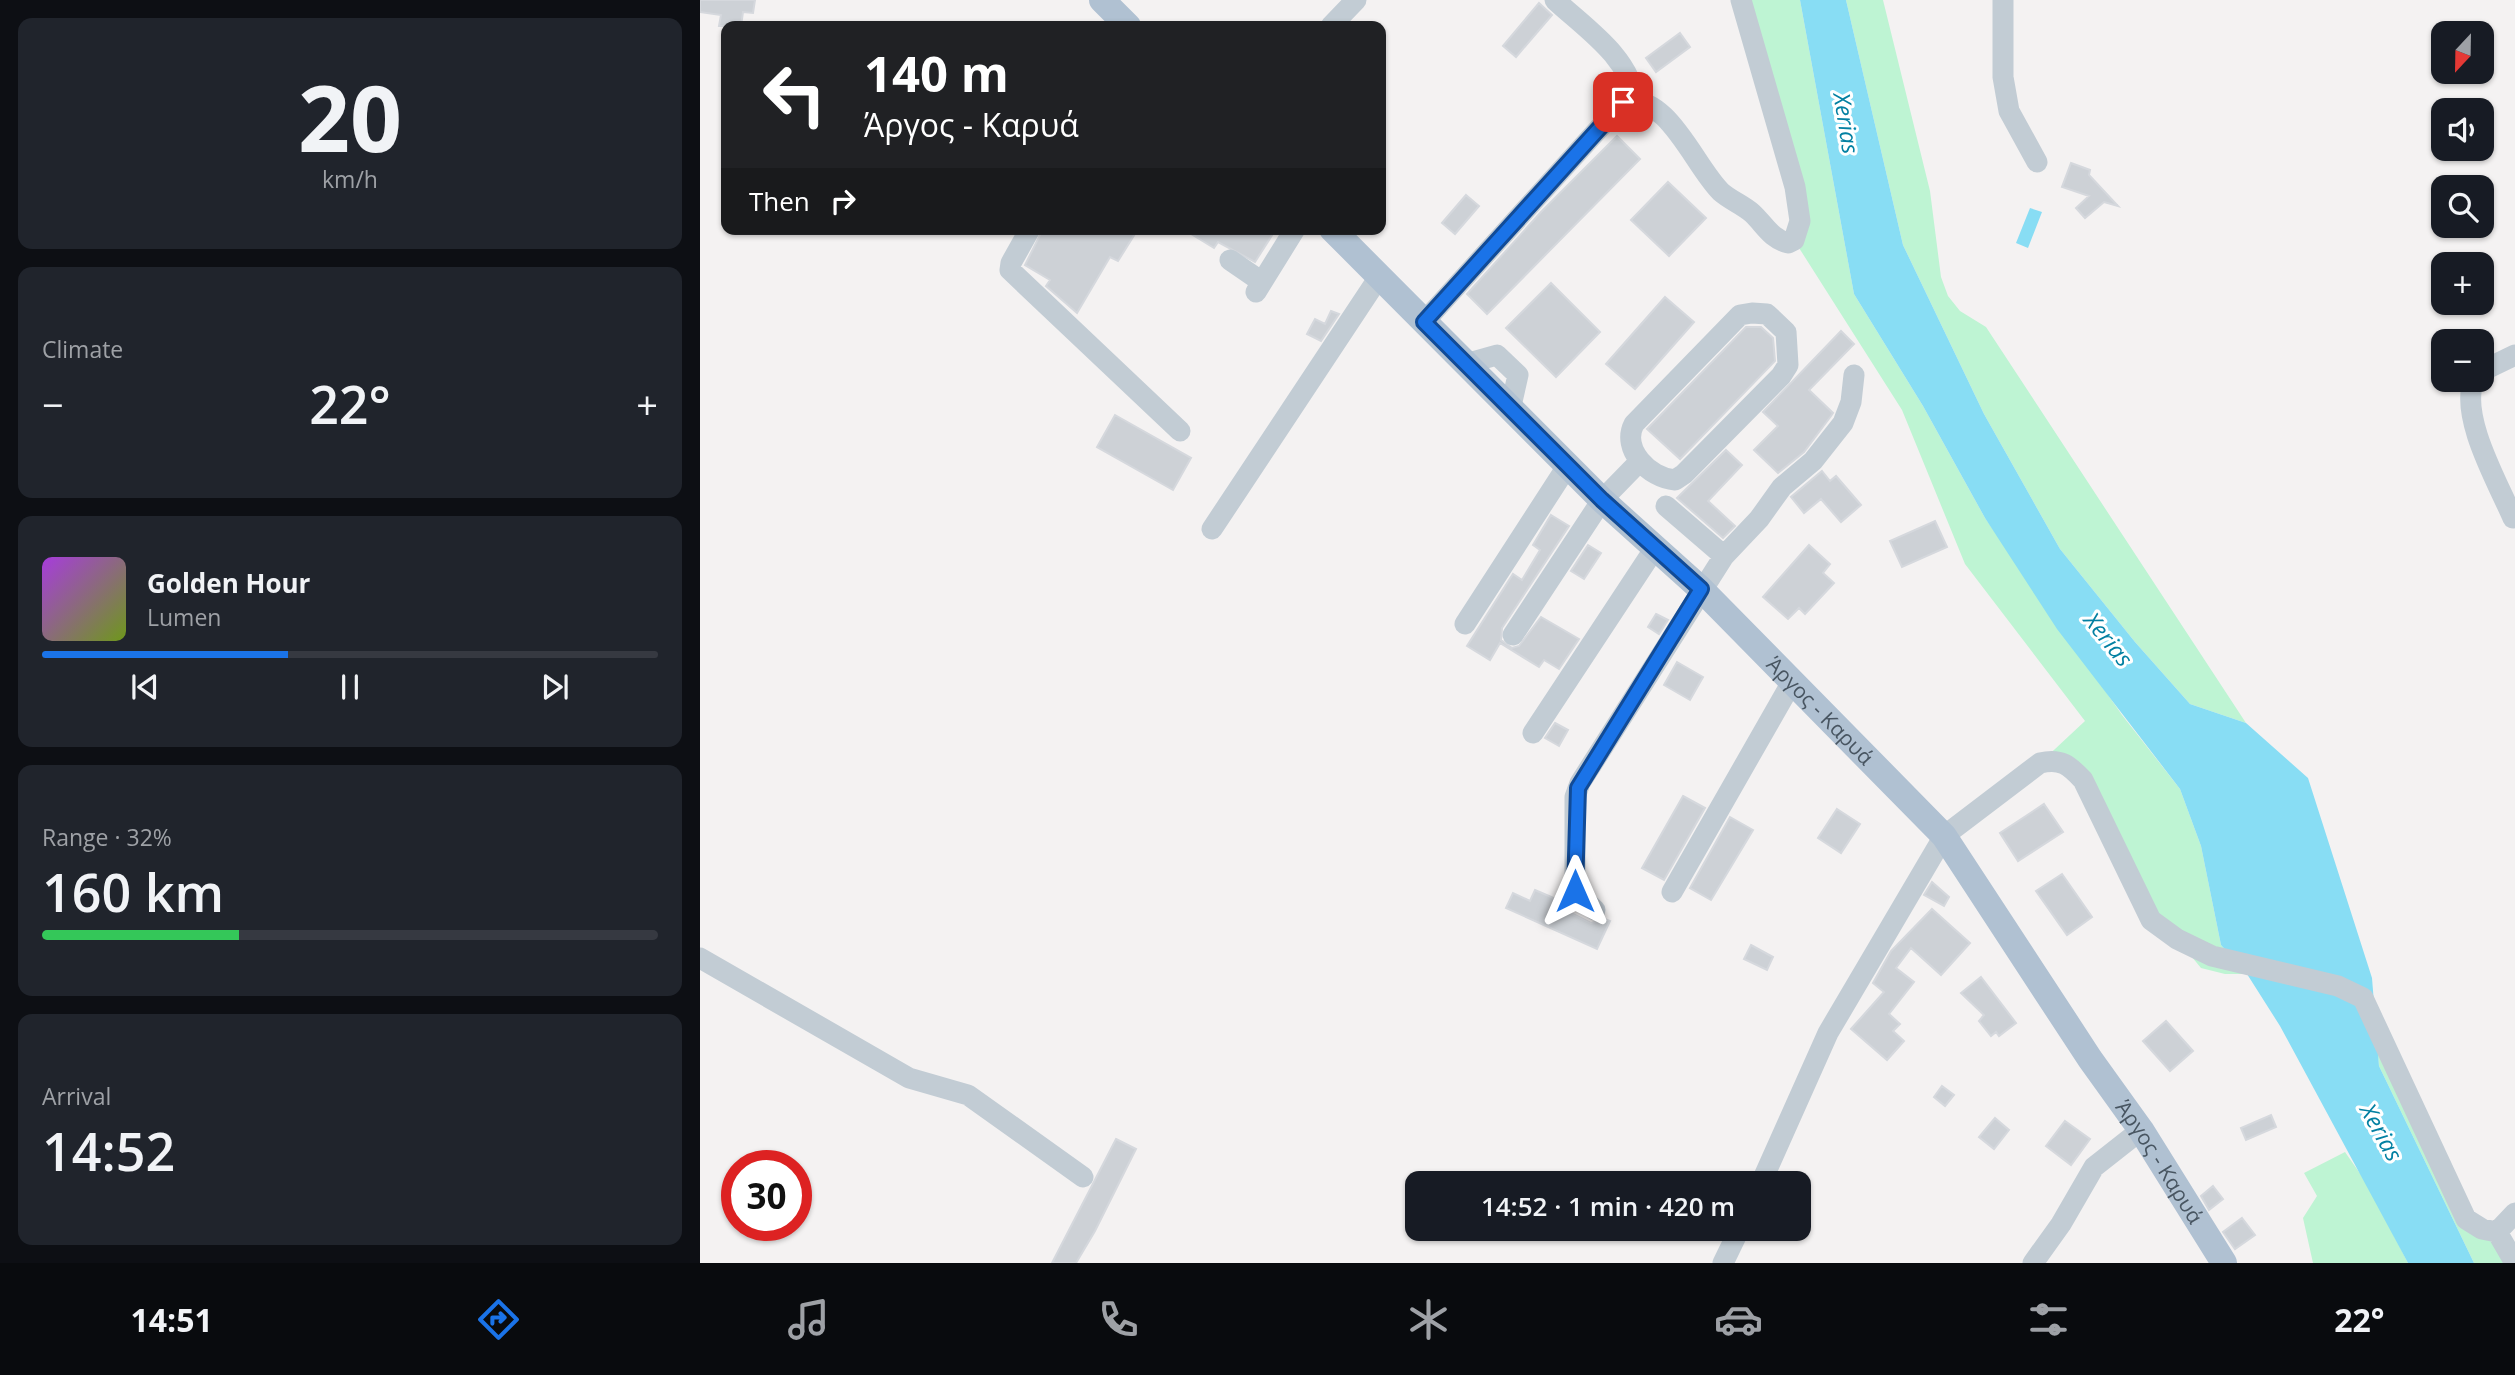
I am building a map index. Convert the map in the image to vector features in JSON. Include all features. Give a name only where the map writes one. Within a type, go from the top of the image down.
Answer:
[{"type":"main road","points":[[1102,0],[1123,21]]},
{"type":"main road","name":"Άργος - Καρυά","points":[[1338,235],[1602,500],[1701,589],[1944,836],[2090,1059],[2141,1130],[2206,1252],[2224,1263]]},
{"type":"street","points":[[1336,21],[1356,0]]},
{"type":"street","points":[[1555,0],[1620,60],[1634,89],[1635,100]]},
{"type":"street","points":[[1424,322],[1623,102],[1635,100],[1650,104],[1678,133],[1720,191],[1752,213],[1775,239],[1788,243],[1794,240],[1800,221],[1795,187],[1741,0]]},
{"type":"street","points":[[2003,0],[2003,77],[2010,111],[2037,162]]},
{"type":"street","points":[[1027,235],[1011,263],[1010,270],[1180,431]]},
{"type":"street","points":[[1230,260],[1259,287],[1292,235]]},
{"type":"street","points":[[1212,529],[1379,277]]},
{"type":"street","points":[[1768,314],[1786,332],[1788,365],[1781,376],[1675,480],[1665,479],[1640,461],[1629,444],[1628,435],[1633,424],[1740,315],[1768,314]]},
{"type":"street","points":[[2494,365],[2515,355]]},
{"type":"street","points":[[1595,910],[1575,891],[1576,792],[1724,556],[1759,519],[1782,487],[1829,443],[1843,424],[1851,402],[1854,375]]},
{"type":"street","points":[[2471,392],[2469,401],[2477,433],[2513,518]]},
{"type":"street","points":[[1513,635],[1602,500],[1640,461]]},
{"type":"street","points":[[1465,624],[1569,465]]},
{"type":"street","points":[[1666,506],[1724,556]]},
{"type":"street","points":[[1534,733],[1655,548]]},
{"type":"street","points":[[1672,892],[1792,682]]},
{"type":"street","points":[[1766,1171],[1828,1032],[1944,836],[2040,763],[2056,760],[2069,765],[2083,780],[2151,920],[2177,939],[2212,956],[2338,986],[2363,998],[2466,1219],[2482,1229],[2497,1232],[2515,1263]]},
{"type":"street","points":[[700,958],[908,1079],[968,1095],[1083,1177]]},
{"type":"street","points":[[2034,1263],[2061,1224],[2094,1167],[2141,1130]]},
{"type":"street","points":[[2497,1232],[2515,1213]]},
{"type":"street","points":[[1723,1263],[1734,1241]]},
{"type":"green space","points":[[1741,0],[1800,0],[1854,294],[1923,406],[1985,518],[2122,715],[2180,789],[2201,846],[2221,945],[2247,974],[2225,974],[2201,968],[2177,939],[2151,920],[2083,780],[2040,763],[2085,721],[1965,564],[1902,410],[1794,240],[1800,221]]},
{"type":"green space","points":[[1846,0],[1883,0],[1930,191],[1941,277],[1948,296],[1960,311],[1986,327],[2246,723],[2190,704],[2135,642],[2060,549],[1984,414],[1903,245]]},
{"type":"green space","points":[[2375,1025],[2466,1219],[2515,1263],[2474,1263],[2379,1066]]},
{"type":"green space","points":[[2345,1152],[2366,1182],[2408,1263],[2313,1263],[2303,1218],[2317,1196],[2304,1173]]},
{"type":"water","name":"Xerias","points":[[1800,0],[1846,0],[1903,245],[1984,414],[2060,549],[2135,642],[2190,704],[2246,723],[2308,778],[2372,978],[2379,1066],[2474,1263],[2408,1263],[2280,1026],[2247,974],[2221,945],[2201,846],[2180,789],[2057,629],[1985,518],[1923,406],[1854,294]]},
{"type":"water","points":[[2030,208],[2042,212],[2028,248],[2016,243]]},
{"type":"building","points":[[700,0],[755,0],[753,13],[743,12],[742,21],[721,21],[721,26],[719,26],[721,15],[700,12]]},
{"type":"building","points":[[1539,3],[1552,15],[1516,57],[1503,46]]},
{"type":"building","points":[[1680,33],[1690,47],[1656,72],[1646,58]]},
{"type":"building","points":[[1617,136],[1640,159],[1487,314],[1467,294],[1541,212]]},
{"type":"building","points":[[2071,163],[2090,170],[2089,175],[2118,206],[2104,202],[2085,218],[2076,208],[2089,196],[2062,187]]},
{"type":"building","points":[[1668,182],[1706,218],[1669,256],[1631,220]]},
{"type":"building","points":[[1466,195],[1479,206],[1455,234],[1442,223]]},
{"type":"building","points":[[1040,235],[1134,235],[1118,261],[1110,257],[1077,313],[1046,286],[1050,280],[1025,265]]},
{"type":"building","points":[[1193,235],[1272,235],[1255,262],[1218,242],[1214,248]]},
{"type":"building","points":[[1551,283],[1600,332],[1556,377],[1506,328]]},
{"type":"building","points":[[1665,297],[1694,322],[1635,389],[1606,364]]},
{"type":"building","points":[[1331,311],[1339,314],[1321,341],[1307,334],[1315,319],[1325,324]]},
{"type":"building","points":[[1746,327],[1761,327],[1773,338],[1775,361],[1680,459],[1647,429]]},
{"type":"building","points":[[1841,331],[1854,344],[1809,390],[1833,413],[1804,452],[1778,473],[1754,450],[1778,426],[1763,412]]},
{"type":"building","points":[[1115,415],[1191,458],[1173,490],[1097,447]]},
{"type":"building","points":[[1726,450],[1742,465],[1708,501],[1735,526],[1723,538],[1677,498]]},
{"type":"building","points":[[1822,471],[1830,481],[1836,476],[1861,505],[1841,522],[1821,499],[1804,513],[1791,497]]},
{"type":"building","points":[[1551,515],[1569,526],[1502,628],[1501,640],[1512,648],[1519,646],[1541,617],[1579,639],[1559,669],[1544,660],[1539,667],[1500,643],[1490,660],[1467,646],[1513,574],[1522,580],[1540,550],[1533,545]]},
{"type":"building","points":[[1935,521],[1947,547],[1902,567],[1890,541]]},
{"type":"building","points":[[1588,545],[1601,553],[1584,579],[1571,571]]},
{"type":"building","points":[[1809,545],[1830,564],[1823,573],[1834,583],[1805,614],[1799,608],[1788,619],[1763,597]]},
{"type":"building","points":[[1656,614],[1668,620],[1659,634],[1648,627]]},
{"type":"building","points":[[1677,662],[1703,677],[1690,700],[1664,685]]},
{"type":"building","points":[[1555,723],[1568,730],[1559,746],[1545,738]]},
{"type":"building","points":[[1683,796],[1705,808],[1664,880],[1642,868]]},
{"type":"building","points":[[2044,804],[2063,832],[2018,861],[2000,833]]},
{"type":"building","points":[[1837,809],[1860,824],[1841,853],[1818,838]]},
{"type":"building","points":[[1730,817],[1753,830],[1711,900],[1690,888]]},
{"type":"building","points":[[2062,874],[2092,917],[2067,935],[2036,891]]},
{"type":"building","points":[[1932,882],[1949,897],[1944,906],[1924,895]]},
{"type":"building","points":[[1535,890],[1556,899],[1553,904],[1591,923],[1605,919],[1610,921],[1597,949],[1506,908],[1513,893],[1530,901]]},
{"type":"building","points":[[1932,909],[1970,943],[1941,975],[1911,948],[1896,968],[1914,982],[1889,1014],[1900,1024],[1893,1031],[1904,1041],[1887,1060],[1851,1029],[1884,992],[1873,983],[1891,951]]},
{"type":"building","points":[[1751,945],[1773,957],[1767,970],[1744,959]]},
{"type":"building","points":[[1981,977],[2016,1023],[1999,1036],[1996,1032],[1991,1036],[1979,1021],[1984,1015],[1961,993]]},
{"type":"building","points":[[2166,1021],[2193,1051],[2170,1071],[2143,1041]]},
{"type":"building","points":[[1942,1086],[1954,1095],[1945,1106],[1934,1097]]},
{"type":"building","points":[[2271,1115],[2276,1127],[2246,1140],[2241,1128]]},
{"type":"building","points":[[1995,1118],[2009,1130],[1994,1149],[1979,1137]]},
{"type":"building","points":[[2065,1121],[2090,1139],[2071,1165],[2046,1146]]},
{"type":"building","points":[[1116,1139],[1136,1149],[1095,1231],[1076,1263],[1052,1263]]},
{"type":"building","points":[[2213,1186],[2223,1199],[2209,1210],[2201,1196]]},
{"type":"building","points":[[2242,1218],[2255,1235],[2235,1249],[2223,1232]]},
{"type":"route","points":[[1575,891],[1575,797],[1578,788],[1701,589],[1602,500],[1511,406],[1424,322],[1623,102]]}]
